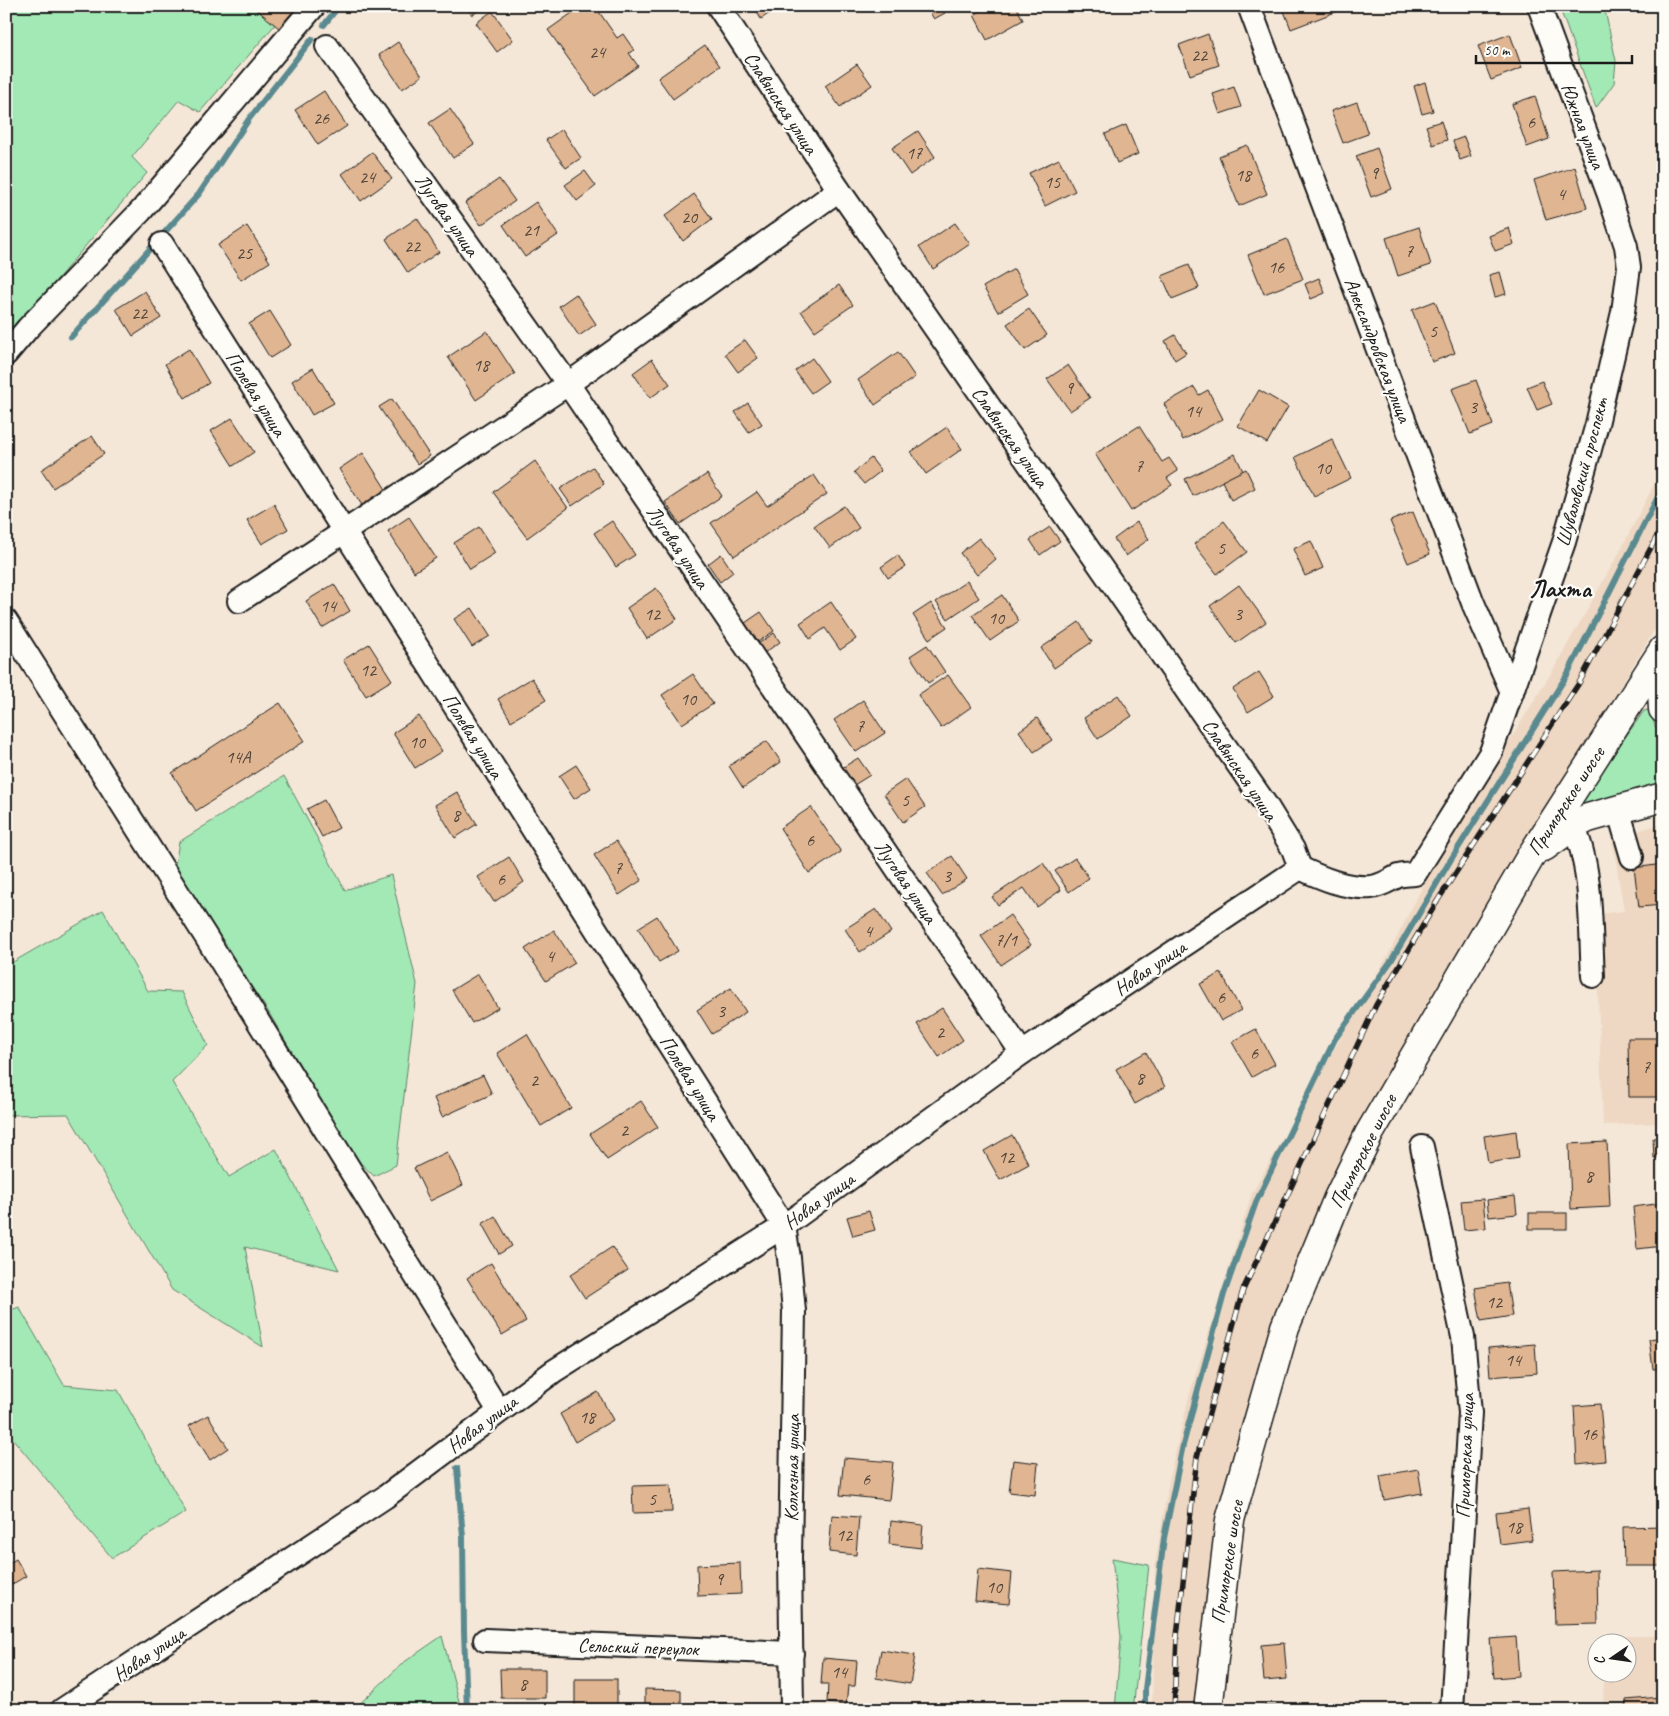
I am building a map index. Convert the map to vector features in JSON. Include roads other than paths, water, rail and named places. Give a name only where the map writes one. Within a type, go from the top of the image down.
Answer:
[{"type":"main road","name":"Приморское шоссе","points":[[1208,1710],[1230,1520],[1285,1327],[1338,1198],[1369,1134],[1531,856],[1663,650]]},
{"type":"main road","points":[[1663,660],[1661,673],[1663,709]]},
{"type":"main road","points":[[1531,856],[1573,826],[1588,818],[1663,797]]},
{"type":"street","points":[[6,354],[28,328],[141,211],[314,6]]},
{"type":"street","name":"Славянская улица","points":[[718,6],[839,190],[1266,805],[1294,849],[1300,868]]},
{"type":"street","name":"Александровская улица","points":[[1249,6],[1473,603],[1512,692]]},
{"type":"street","name":"Южная улица","points":[[1539,6],[1626,246]]},
{"type":"street","name":"Луговая улица","points":[[327,46],[568,384],[1022,1053]]},
{"type":"street","points":[[239,601],[568,384],[839,190]]},
{"type":"street","name":"Полевая улица","points":[[162,244],[784,1226]]},
{"type":"street","name":"Шуваловский проспект","points":[[1512,692],[1564,542],[1597,424],[1623,312],[1629,267],[1626,246]]},
{"type":"street","points":[[6,621],[212,946],[499,1411]]},
{"type":"street","points":[[1300,868],[1320,878],[1355,886],[1372,887],[1386,883],[1397,876],[1415,874],[1491,752],[1512,692]]},
{"type":"street","points":[[1618,809],[1632,857]]},
{"type":"street","points":[[1573,826],[1578,836],[1586,867],[1593,976]]},
{"type":"street","name":"Новая улица","points":[[62,1710],[385,1497],[554,1371],[784,1226],[1022,1053],[1300,868]]},
{"type":"street","name":"Приморская улица","points":[[1422,1147],[1463,1337],[1470,1413],[1452,1710]]},
{"type":"street","name":"Колхозная улица","points":[[784,1226],[794,1311],[790,1558],[792,1710]]},
{"type":"street","name":"Сельский переулок","points":[[485,1640],[792,1653]]},
{"type":"waterway","points":[[324,25],[339,6]]},
{"type":"waterway","points":[[71,337],[199,194],[249,119],[312,39]]},
{"type":"waterway","points":[[1145,1710],[1145,1689],[1164,1538],[1183,1445],[1224,1294],[1256,1202],[1335,1039],[1391,961],[1450,861],[1567,675],[1663,487]]},
{"type":"waterway","points":[[457,1468],[463,1537],[467,1710]]},
{"type":"railway","points":[[1174,1710],[1177,1636],[1197,1457],[1243,1290],[1376,1005],[1438,900],[1579,683],[1663,525]]},
{"type":"district","name":"Лахта","points":[[1560,589]]}]
